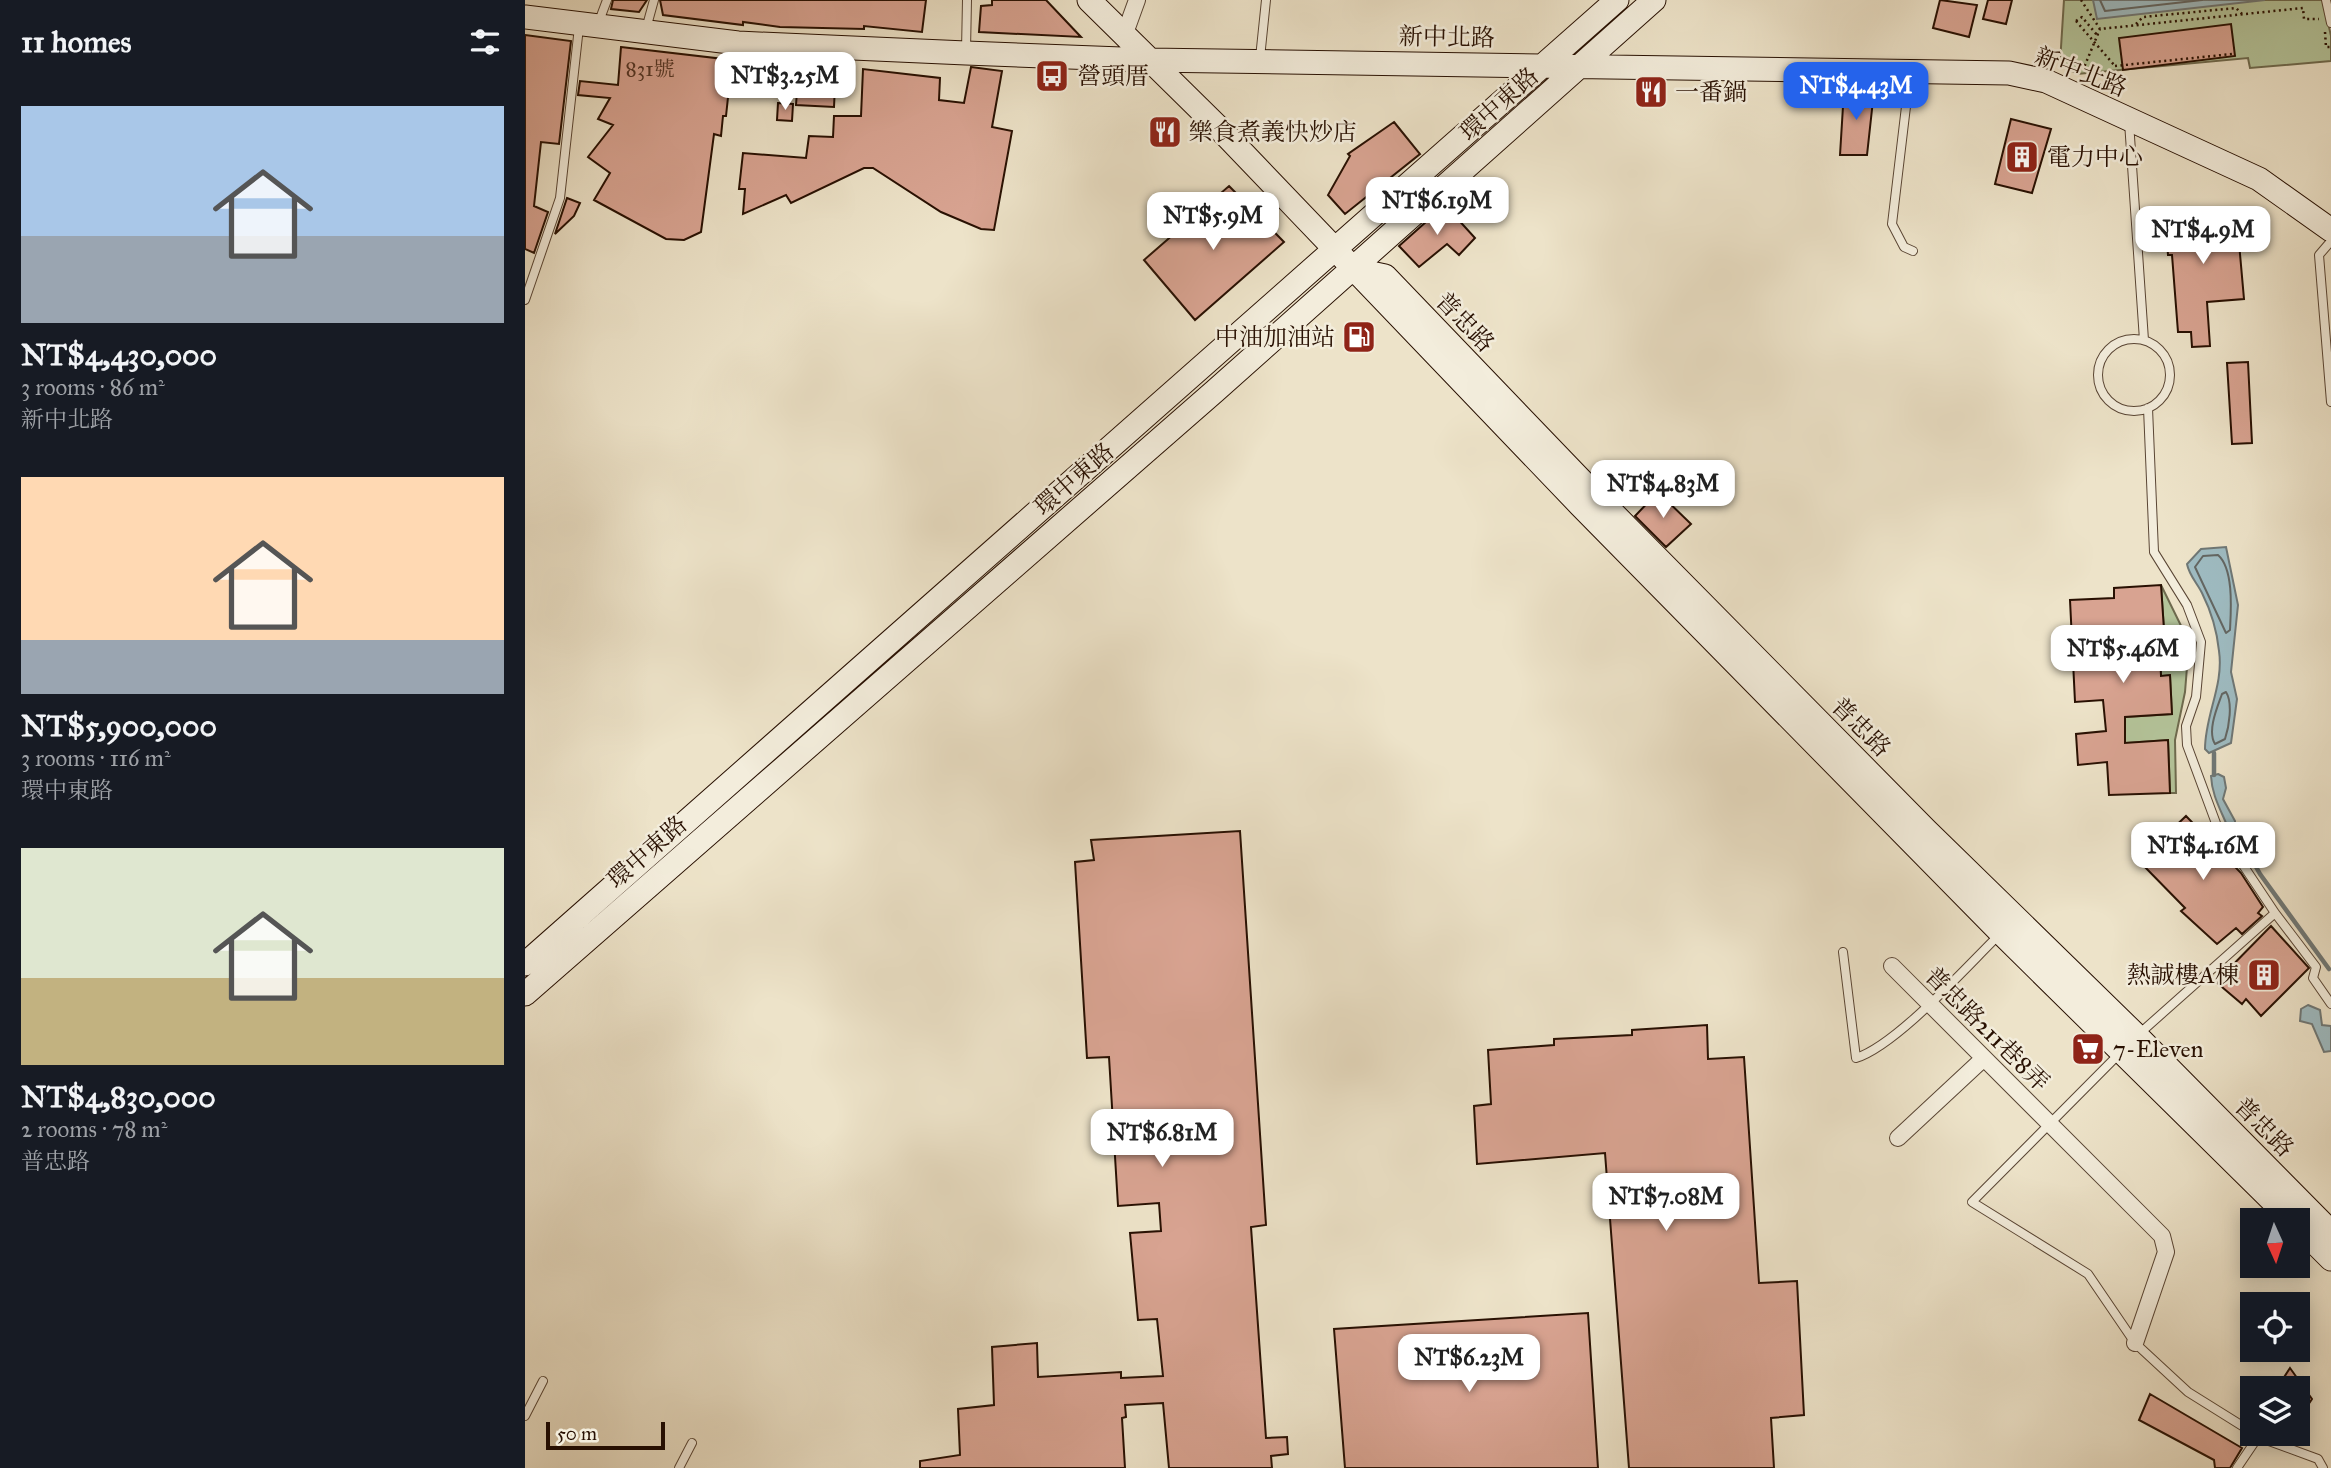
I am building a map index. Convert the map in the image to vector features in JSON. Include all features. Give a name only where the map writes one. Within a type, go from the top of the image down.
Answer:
[{"type":"street","points":[[1089,0],[1218,127],[1352,269]]},
{"type":"street","points":[[1124,36],[1137,0]]},
{"type":"street","name":"環中東路","points":[[525,964],[1617,0]]},
{"type":"street","name":"環中東路","points":[[525,994],[1352,269],[1654,0]]},
{"type":"street","name":"新中北路","points":[[525,17],[738,43],[1148,60],[1582,64],[2009,73],[2046,81],[2259,179],[2331,230]]},
{"type":"street","name":"普忠路","points":[[1352,269],[1385,276],[1662,563],[1926,830],[2009,925],[2331,1232]]},
{"type":"street","name":"普忠路211巷8弄","points":[[1892,966],[2162,1236],[2166,1252],[2135,1343]]},
{"type":"street","name":"普忠路","points":[[2130,1043],[2281,1208]]},
{"type":"street","points":[[1898,1138],[1984,1058]]},
{"type":"street","points":[[2310,1238],[2331,1259]]},
{"type":"lane","points":[[525,300],[560,198],[588,26],[607,0]]},
{"type":"lane","points":[[645,32],[654,0]]},
{"type":"lane","points":[[966,53],[967,0]]},
{"type":"lane","points":[[1260,61],[1266,0]]},
{"type":"lane","points":[[2326,0],[2328,21]]},
{"type":"lane","points":[[1911,70],[1892,224],[1904,247],[1913,251]]},
{"type":"lane","points":[[2129,119],[2144,340]]},
{"type":"lane","points":[[2331,241],[2319,255],[2331,402]]},
{"type":"lane","points":[[2132,338],[2144,340],[2164,354],[2171,377],[2161,399],[2148,408],[2128,411],[2116,407],[2107,399],[2098,378],[2103,355],[2111,346],[2132,338]]},
{"type":"lane","points":[[2148,408],[2154,552],[2187,605],[2201,642],[2196,697],[2186,726],[2187,745],[2217,826],[2275,913],[2316,967],[2313,978],[2331,1004]]},
{"type":"lane","points":[[2240,1425],[2188,1392],[2135,1343],[2088,1274],[1972,1202],[2130,1043],[2275,913]]},
{"type":"lane","points":[[1843,953],[1856,1058],[1870,1054],[1929,1004],[2009,925]]},
{"type":"lane","points":[[525,1416],[543,1381]]},
{"type":"lane","points":[[679,1468],[692,1443]]},
{"type":"lane","points":[[2237,1468],[2249,1446]]},
{"type":"lane","points":[[2286,1446],[2319,1459],[2323,1468]]},
{"type":"path","points":[[2081,0],[2100,29]]},
{"type":"path","points":[[2134,25],[2143,17],[2237,8],[2242,14]]},
{"type":"path","points":[[2100,29],[2303,8],[2304,19],[2328,21]]},
{"type":"path","points":[[2097,35],[2081,17],[2076,22],[2115,65],[2232,54]]},
{"type":"path","points":[[2066,73],[2085,65],[2100,29]]},
{"type":"green space","points":[[2064,0],[2323,0],[2331,36],[2331,61],[2250,68],[2248,58],[2077,74],[2060,63]]},
{"type":"green space","points":[[2161,585],[2189,642],[2185,692],[2175,740],[2176,793],[2170,793],[2168,740],[2125,743],[2125,717],[2172,714],[2170,675],[2161,676],[2159,631],[2164,629]]},
{"type":"water","points":[[2093,0],[2265,0],[2097,19]]},
{"type":"water","points":[[2226,547],[2238,605],[2231,672],[2237,699],[2231,743],[2209,753],[2205,749],[2206,736],[2219,676],[2219,651],[2211,614],[2187,564],[2201,549]]},
{"type":"water","points":[[2218,774],[2224,777],[2226,788],[2223,799],[2235,821],[2235,829],[2228,828],[2215,796],[2211,776]]},
{"type":"water","points":[[2308,1005],[2320,1010],[2322,1025],[2331,1026],[2331,1051],[2324,1052],[2312,1024],[2300,1021],[2301,1009]]},
{"type":"building","points":[[613,0],[647,0],[639,12],[611,9]]},
{"type":"building","points":[[660,0],[926,0],[922,32],[864,26],[864,29],[780,27],[743,22],[743,25],[663,15]]},
{"type":"building","points":[[992,0],[1046,0],[1081,37],[979,32],[981,6],[992,5]]},
{"type":"building","points":[[1940,0],[1977,5],[1969,37],[1933,28]]},
{"type":"building","points":[[1988,0],[2012,0],[2006,24],[1983,19]]},
{"type":"building","points":[[2231,24],[2235,56],[2123,70],[2119,38]]},
{"type":"building","points":[[525,35],[571,41],[559,144],[541,142],[534,206],[548,212],[534,253],[525,249]]},
{"type":"building","points":[[621,47],[732,60],[726,116],[723,116],[721,136],[714,134],[701,232],[684,240],[666,239],[594,200],[610,173],[588,157],[613,125],[598,119],[610,98],[578,95],[580,81],[618,85]]},
{"type":"building","points":[[799,62],[836,64],[834,107],[796,105]]},
{"type":"building","points":[[971,67],[1002,71],[992,127],[1012,131],[994,230],[981,229],[941,212],[873,168],[864,168],[791,203],[786,195],[743,214],[745,189],[739,189],[743,153],[806,158],[809,136],[833,137],[834,116],[861,116],[863,69],[940,78],[939,100],[964,103]]},
{"type":"building","points":[[1844,90],[1874,91],[1867,155],[1840,155]]},
{"type":"building","points":[[778,103],[793,104],[792,121],[777,120]]},
{"type":"building","name":"電力中心","points":[[2011,119],[2051,129],[2032,193],[1995,184]]},
{"type":"building","points":[[1394,122],[1420,154],[1345,214],[1328,195],[1350,156],[1348,154]]},
{"type":"building","points":[[1229,186],[1284,242],[1195,320],[1144,260]]},
{"type":"building","points":[[567,198],[580,203],[574,216],[555,234]]},
{"type":"building","points":[[1445,205],[1475,238],[1459,255],[1447,244],[1419,267],[1399,246]]},
{"type":"building","points":[[2236,209],[2244,299],[2207,302],[2210,346],[2192,347],[2191,332],[2178,332],[2172,255],[2168,255],[2165,212]]},
{"type":"building","points":[[2248,362],[2252,443],[2232,444],[2227,363]]},
{"type":"building","points":[[1658,492],[1691,524],[1666,547],[1635,516]]},
{"type":"building","points":[[2161,585],[2164,630],[2159,631],[2161,676],[2170,675],[2172,714],[2125,717],[2125,743],[2168,740],[2170,793],[2109,795],[2107,762],[2078,765],[2076,734],[2106,731],[2103,700],[2075,702],[2070,600],[2114,598],[2114,588]]},
{"type":"building","points":[[2186,816],[2241,873],[2263,907],[2258,913],[2262,916],[2242,934],[2236,928],[2217,944],[2181,911],[2185,908],[2139,861]]},
{"type":"building","points":[[1240,831],[1266,1225],[1251,1227],[1266,1438],[1287,1437],[1288,1454],[1271,1456],[1272,1468],[1169,1468],[1163,1403],[1125,1405],[1126,1417],[1122,1418],[1125,1468],[920,1468],[920,1461],[960,1455],[958,1409],[994,1405],[992,1347],[1037,1343],[1038,1377],[1121,1372],[1121,1378],[1163,1376],[1157,1319],[1138,1320],[1130,1233],[1161,1231],[1159,1203],[1118,1206],[1109,1057],[1087,1058],[1075,862],[1094,860],[1091,840]]},
{"type":"building","name":"熱誠樓A棟","points":[[2271,926],[2309,968],[2261,1016],[2246,999],[2242,1004],[2216,982]]},
{"type":"building","points":[[1707,1025],[1708,1059],[1744,1057],[1759,1283],[1797,1281],[1804,1415],[1771,1418],[1774,1468],[1629,1468],[1605,1153],[1477,1164],[1474,1106],[1491,1104],[1488,1050],[1554,1045],[1554,1039],[1632,1035],[1632,1030]]},
{"type":"building","points":[[1588,1313],[1598,1468],[1345,1468],[1334,1329]]},
{"type":"building","points":[[2290,1368],[2296,1376],[2285,1376]]},
{"type":"building","points":[[2150,1394],[2242,1448],[2230,1468],[2215,1468],[2214,1460],[2139,1420]]},
{"type":"waterway","points":[[2214,753],[2214,775]]},
{"type":"waterway","points":[[2235,829],[2260,874],[2329,969]]},
{"type":"place","name":"營頭厝","points":[[1052,76]]},
{"type":"place","name":"一番鍋","points":[[1651,92]]},
{"type":"place","name":"樂食煮義快炒店","points":[[1165,132]]},
{"type":"place","name":"電力中心","points":[[2022,157]]},
{"type":"place","name":"中油加油站","points":[[1359,337]]},
{"type":"place","name":"熱誠樓A棟","points":[[2264,975]]},
{"type":"place","name":"7-Eleven","points":[[2088,1049]]}]
